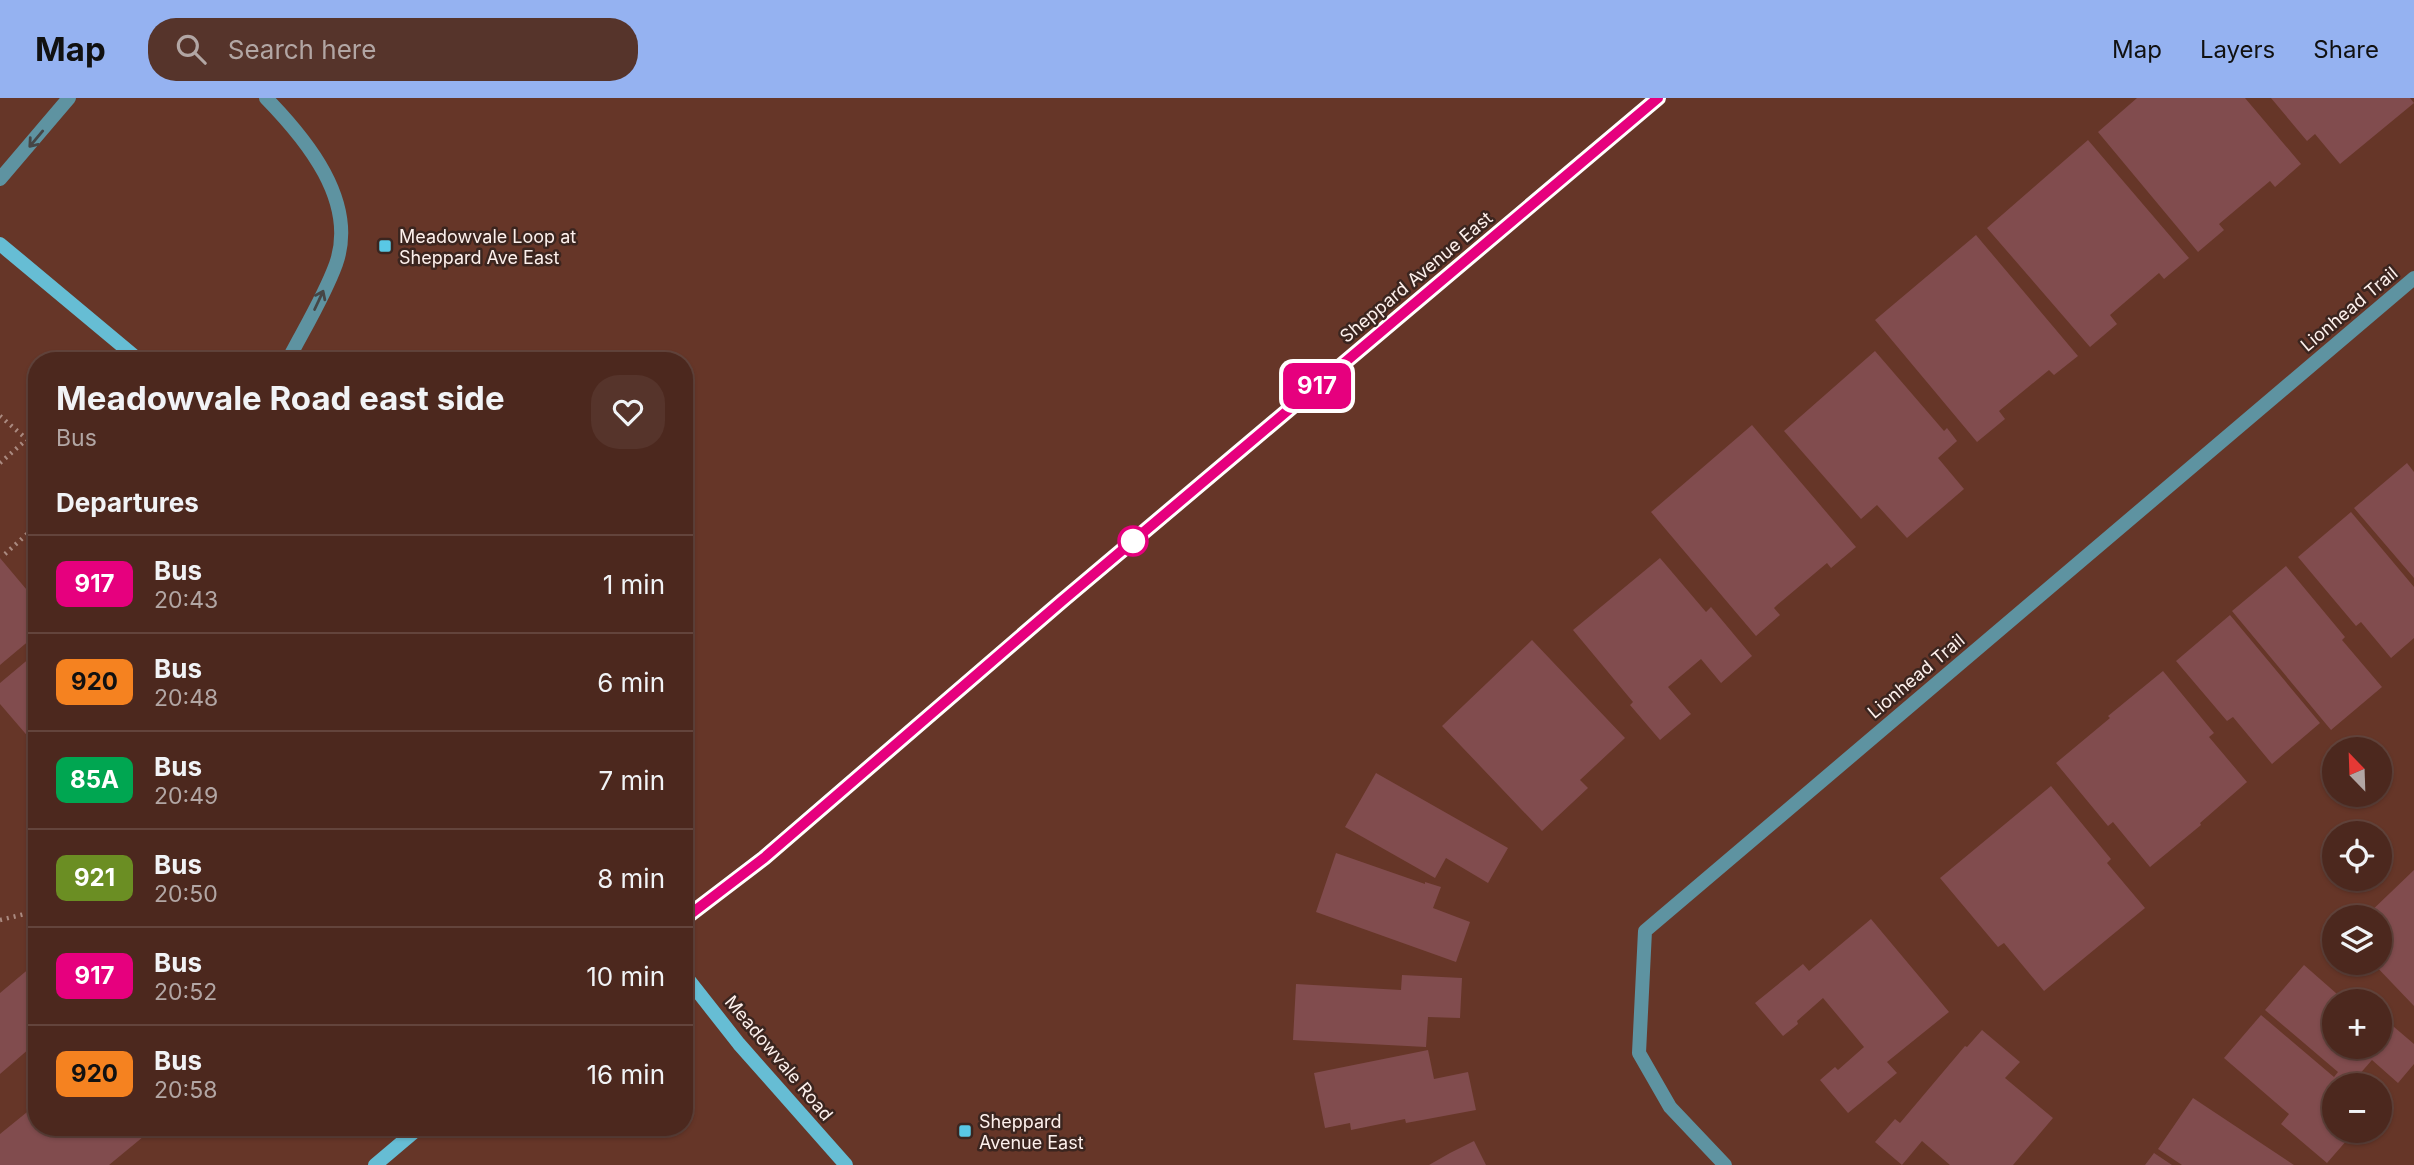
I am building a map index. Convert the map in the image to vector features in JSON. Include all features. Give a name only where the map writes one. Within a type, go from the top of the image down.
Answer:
[{"type":"main road","name":"Sheppard Avenue East","points":[[693,912],[764,858],[1072,592],[1658,98]]},
{"type":"main road","points":[[0,244],[129,352]]},
{"type":"main road","name":"Meadowvale Road","points":[[693,986],[739,1044],[846,1165]]},
{"type":"main road","points":[[375,1165],[409,1136]]},
{"type":"street","points":[[0,179],[69,98]]},
{"type":"street","points":[[266,98],[292,125],[323,169],[338,207],[340,232],[337,261],[316,309],[292,352]]},
{"type":"street","name":"Lionhead Trail","points":[[1726,1165],[1670,1107],[1639,1053],[1645,931],[2414,278]]},
{"type":"path","points":[[0,416],[26,440],[0,463]]},
{"type":"path","points":[[5,554],[28,533]]},
{"type":"path","points":[[0,920],[28,913]]},
{"type":"building","points":[[2137,98],[2245,98],[2301,164],[2275,187],[2270,181],[2219,224],[2224,230],[2198,252],[2098,132]]},
{"type":"building","points":[[2271,98],[2410,98],[2414,103],[2340,164],[2315,134],[2307,141]]},
{"type":"building","points":[[2088,140],[2189,258],[2164,279],[2159,273],[2110,315],[2117,324],[2090,347],[1987,228]]},
{"type":"building","points":[[1976,235],[2078,356],[2054,375],[2049,370],[1999,411],[2005,419],[1977,442],[1875,320]]},
{"type":"building","points":[[1875,351],[1944,431],[1947,428],[1957,441],[1938,458],[1964,489],[1907,538],[1877,505],[1861,519],[1784,431]]},
{"type":"building","points":[[1752,425],[1856,547],[1831,568],[1827,563],[1777,605],[1774,608],[1780,615],[1756,636],[1651,512]]},
{"type":"building","points":[[2407,463],[2414,472],[2414,578],[2354,508]]},
{"type":"building","points":[[2351,512],[2414,587],[2414,638],[2391,658],[2361,622],[2356,626],[2298,557]]},
{"type":"building","points":[[0,558],[28,591],[28,642],[0,665]]},
{"type":"building","points":[[1660,558],[1706,612],[1711,607],[1752,656],[1721,683],[1701,659],[1668,687],[1691,714],[1660,740],[1630,705],[1633,702],[1573,630]]},
{"type":"building","points":[[2286,566],[2345,637],[2342,640],[2382,687],[2331,730],[2232,611]]},
{"type":"building","points":[[2230,615],[2320,723],[2272,764],[2233,717],[2227,721],[2176,661]]},
{"type":"building","points":[[1532,640],[1625,738],[1580,780],[1588,788],[1542,831],[1442,726]]},
{"type":"building","points":[[28,660],[28,737],[0,704],[0,683]]},
{"type":"building","points":[[2163,671],[2214,733],[2209,737],[2247,782],[2150,867],[2113,822],[2108,826],[2056,763]]},
{"type":"building","points":[[1376,773],[1508,848],[1488,883],[1446,858],[1435,878],[1345,827]]},
{"type":"building","points":[[2051,786],[2111,859],[2107,863],[2145,908],[2044,991],[2004,943],[1998,947],[1940,878]]},
{"type":"building","points":[[1336,853],[1441,887],[1433,908],[1470,922],[1456,962],[1316,912]]},
{"type":"building","points":[[2414,870],[2414,1006],[2384,975],[2392,975],[2392,905],[2378,905]]},
{"type":"building","points":[[1871,919],[1949,1012],[1887,1062],[1897,1073],[1848,1113],[1820,1080],[1835,1067],[1838,1070],[1864,1047],[1823,998],[1783,1036],[1755,1003],[1803,964],[1809,971]]},
{"type":"building","points":[[2304,965],[2331,989],[2322,989],[2322,1058],[2265,1010]]},
{"type":"building","points":[[28,970],[28,1050],[0,1074],[0,993]]},
{"type":"building","points":[[1402,975],[1462,978],[1460,1018],[1428,1017],[1426,1047],[1293,1040],[1296,984],[1401,990]]},
{"type":"building","points":[[2261,1015],[2329,1073],[2322,1073],[2322,1143],[2344,1143],[2327,1163],[2281,1124],[2289,1114],[2224,1058]]},
{"type":"building","points":[[2392,1025],[2414,1044],[2414,1064],[2398,1083],[2392,1078],[2392,1073],[2387,1073],[2372,1060],[2361,1073],[2338,1072],[2323,1059],[2392,1059]]},
{"type":"building","points":[[1982,1030],[2020,1062],[2005,1078],[2053,1118],[2013,1165],[1950,1165],[1922,1141],[1902,1165],[1875,1142],[1895,1119],[1900,1123],[1965,1046]]},
{"type":"building","points":[[1428,1050],[1434,1079],[1468,1072],[1476,1110],[1406,1123],[1405,1119],[1351,1130],[1350,1123],[1325,1128],[1314,1073]]},
{"type":"building","points":[[2193,1098],[2294,1165],[2182,1165],[2158,1149]]},
{"type":"building","points":[[28,1111],[28,1136],[144,1136],[109,1165],[0,1165],[0,1134]]},
{"type":"building","points":[[1474,1141],[1486,1165],[1429,1165],[1450,1153]]},
{"type":"building","points":[[2154,1153],[2172,1165],[2145,1165]]},
{"type":"bus line","name":"917","points":[[693,912],[764,858],[1062,601],[1658,98]]},
{"type":"place","name":"Meadowvale Loop at Sheppard Ave East","points":[[385,246]]},
{"type":"place","name":"Sheppard Avenue East","points":[[965,1131]]}]
